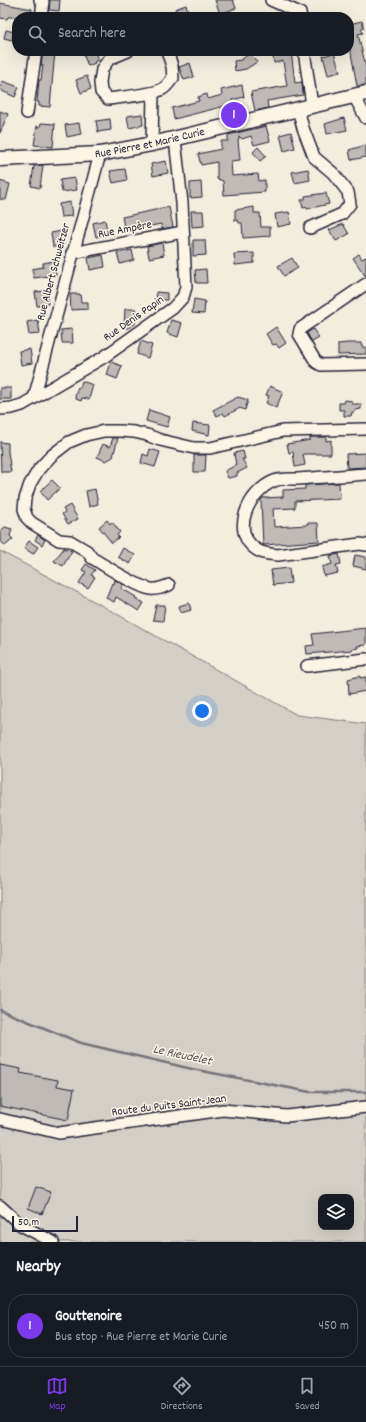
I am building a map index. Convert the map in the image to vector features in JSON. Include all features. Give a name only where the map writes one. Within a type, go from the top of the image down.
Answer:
[{"type":"main road","name":"Rue Pierre et Marie Curie","points":[[0,160],[100,154],[175,139],[360,94]]},
{"type":"street","points":[[40,0],[43,2],[42,12]]},
{"type":"street","points":[[271,0],[298,12]]},
{"type":"street","points":[[27,113],[35,56]]},
{"type":"street","points":[[116,56],[109,59],[102,69],[100,82],[101,92],[108,99],[146,93],[153,94],[164,89],[173,78],[172,66],[169,56]]},
{"type":"street","points":[[304,56],[305,107],[303,128],[314,157],[334,173],[348,192],[350,204],[342,214],[310,228]]},
{"type":"street","points":[[152,144],[153,94]]},
{"type":"street","points":[[360,94],[366,118]]},
{"type":"street","name":"Rue Denis Papin","points":[[0,409],[17,407],[104,357],[173,308],[183,297],[186,287],[182,203],[175,139]]},
{"type":"street","name":"Rue Albert Schweitzer","points":[[34,398],[100,154]]},
{"type":"street","name":"Rue Ampère","points":[[72,253],[183,232]]},
{"type":"street","points":[[366,284],[300,329],[299,334],[316,362],[322,365],[366,364]]},
{"type":"street","points":[[169,585],[159,589],[151,589],[141,586],[92,558],[87,551],[70,541],[59,540],[32,523],[27,518],[24,509],[25,499],[30,484],[39,469],[51,456],[70,442],[86,435],[104,431],[134,432],[194,448],[210,448],[283,431],[366,429]]},
{"type":"street","points":[[366,474],[275,480],[259,490],[252,498],[244,514],[243,524],[245,534],[249,542],[257,550],[266,554],[278,555],[360,544],[366,545]]},
{"type":"street","points":[[307,666],[366,659]]},
{"type":"street","name":"Route du Puits Saint-Jean","points":[[0,1119],[59,1133],[223,1110],[287,1116],[366,1107]]},
{"type":"street","points":[[0,1206],[21,1226],[53,1242]]},
{"type":"shaded area","points":[[0,551],[99,604],[297,715],[366,724],[366,1242],[0,1242]]},
{"type":"building","points":[[50,0],[60,0],[59,11],[49,10]]},
{"type":"building","points":[[215,0],[233,0],[236,8],[225,12],[219,12]]},
{"type":"building","points":[[0,3],[32,9],[32,12],[12,12],[12,17],[8,17],[7,19],[0,18]]},
{"type":"building","points":[[186,5],[188,12],[176,12],[175,9]]},
{"type":"building","points":[[362,21],[364,28],[361,28],[363,33],[358,34],[366,67],[366,85],[357,86],[352,56],[354,56],[354,23]]},
{"type":"building","points":[[6,30],[12,32],[12,40],[4,38]]},
{"type":"building","points":[[42,56],[55,56],[50,107],[39,106],[39,102],[37,102],[39,80],[41,80],[43,65],[41,65]]},
{"type":"building","points":[[84,56],[97,56],[98,60],[88,66]]},
{"type":"building","points":[[246,56],[252,56],[257,62],[246,69],[235,71],[234,61],[241,60]]},
{"type":"building","points":[[273,56],[292,56],[295,83],[302,82],[303,95],[267,101],[268,108],[255,111],[251,92],[287,86],[283,61],[274,63]]},
{"type":"building","points":[[323,56],[335,56],[340,72],[328,75]]},
{"type":"building","points":[[190,63],[194,77],[184,80],[179,67]]},
{"type":"building","points":[[87,76],[91,89],[81,93],[76,80]]},
{"type":"building","points":[[2,81],[19,87],[15,97],[0,89]]},
{"type":"building","points":[[242,85],[244,97],[232,100],[233,104],[174,119],[172,108],[199,101],[198,97],[207,94],[208,99],[222,95],[221,90]]},
{"type":"building","points":[[0,111],[8,114],[0,133]]},
{"type":"building","points":[[142,114],[143,125],[129,128],[127,116]]},
{"type":"building","points":[[344,118],[347,130],[327,134],[325,124]]},
{"type":"building","points":[[110,119],[111,130],[98,132],[96,121]]},
{"type":"building","points":[[41,123],[55,124],[53,147],[34,145],[37,126],[40,127]]},
{"type":"building","points":[[79,123],[81,134],[67,137],[65,125]]},
{"type":"building","points":[[266,126],[270,141],[254,145],[251,136],[242,139],[239,136],[240,160],[231,161],[232,176],[258,174],[259,181],[265,180],[265,192],[224,195],[223,181],[217,179],[217,162],[201,165],[198,154],[221,149],[221,141],[228,141],[228,135]]},
{"type":"building","points":[[291,132],[295,148],[284,151],[280,135]]},
{"type":"building","points":[[366,145],[366,157],[351,160],[349,150]]},
{"type":"building","points":[[258,147],[266,156],[260,161],[253,152]]},
{"type":"building","points":[[166,161],[168,173],[153,176],[151,164]]},
{"type":"building","points":[[43,165],[40,188],[31,186],[34,166]]},
{"type":"building","points":[[125,169],[127,180],[113,183],[110,171]]},
{"type":"building","points":[[308,169],[310,180],[295,183],[292,172]]},
{"type":"building","points":[[75,178],[77,190],[62,192],[60,180]]},
{"type":"building","points":[[0,181],[10,184],[6,200],[0,199]]},
{"type":"building","points":[[201,182],[202,197],[190,198],[190,183]]},
{"type":"building","points":[[326,193],[329,204],[307,209],[307,207],[303,208],[301,200],[305,199],[305,196]]},
{"type":"building","points":[[70,202],[72,216],[61,217],[59,204]]},
{"type":"building","points":[[169,207],[173,227],[162,229],[161,224],[125,231],[122,217]]},
{"type":"building","points":[[254,207],[254,213],[260,213],[261,227],[270,227],[270,236],[243,238],[242,223],[239,223],[238,220],[235,221],[235,210]]},
{"type":"building","points":[[191,211],[203,211],[204,226],[192,227]]},
{"type":"building","points":[[289,212],[291,224],[277,227],[275,214]]},
{"type":"building","points":[[105,220],[108,235],[96,237],[93,223]]},
{"type":"building","points":[[343,224],[349,234],[336,241],[329,230]]},
{"type":"building","points":[[62,231],[64,245],[53,247],[51,233]]},
{"type":"building","points":[[193,240],[205,240],[206,255],[193,256]]},
{"type":"building","points":[[162,243],[164,255],[149,258],[147,246]]},
{"type":"building","points":[[132,250],[134,260],[120,264],[117,253]]},
{"type":"building","points":[[254,253],[254,263],[235,265],[234,254]]},
{"type":"building","points":[[359,254],[362,259],[366,257],[366,277],[353,258]]},
{"type":"building","points":[[103,255],[105,267],[90,270],[88,258]]},
{"type":"building","points":[[292,258],[298,268],[284,276],[278,266]]},
{"type":"building","points":[[54,261],[56,275],[34,278],[32,269],[43,267],[43,263]]},
{"type":"building","points":[[206,269],[207,283],[196,283],[195,270]]},
{"type":"building","points":[[46,291],[48,304],[37,306],[35,292]]},
{"type":"building","points":[[156,292],[167,293],[167,300],[157,300]]},
{"type":"building","points":[[70,294],[80,294],[81,302],[88,302],[88,309],[71,310]]},
{"type":"building","points":[[194,299],[205,301],[204,314],[192,313]]},
{"type":"building","points":[[125,309],[136,309],[135,324],[129,328],[124,328]]},
{"type":"building","points":[[38,320],[40,334],[29,335],[27,322]]},
{"type":"building","points":[[171,320],[182,323],[178,337],[167,333]]},
{"type":"building","points":[[276,327],[286,343],[279,348],[276,344],[273,345],[266,334]]},
{"type":"building","points":[[72,329],[73,343],[62,343],[61,330]]},
{"type":"building","points":[[313,329],[319,338],[312,342],[307,333]]},
{"type":"building","points":[[141,341],[152,345],[148,358],[137,354]]},
{"type":"building","points":[[361,343],[362,347],[366,347],[366,354],[338,355],[338,344]]},
{"type":"building","points":[[30,349],[32,363],[21,365],[19,351]]},
{"type":"building","points":[[111,362],[122,366],[117,379],[107,375]]},
{"type":"building","points":[[82,381],[93,385],[89,399],[82,398],[81,401],[76,399],[75,396]]},
{"type":"building","points":[[270,386],[283,392],[276,408],[266,403],[269,396],[266,395]]},
{"type":"building","points":[[0,388],[11,388],[11,399],[0,399]]},
{"type":"building","points":[[238,397],[248,400],[245,410],[240,408],[225,416],[223,413],[217,416],[213,410]]},
{"type":"building","points":[[345,400],[352,401],[352,404],[361,404],[361,409],[352,412],[351,416],[344,416],[344,410],[339,410],[339,403],[344,403]]},
{"type":"building","points":[[149,410],[170,417],[167,427],[146,421]]},
{"type":"building","points":[[193,423],[210,425],[209,435],[192,431]]},
{"type":"building","points":[[310,437],[326,437],[326,441],[331,440],[331,454],[303,454],[305,465],[295,467],[293,452],[289,453],[287,444],[310,440]]},
{"type":"building","points":[[113,438],[118,438],[113,457],[106,461],[97,457],[103,444],[110,447]]},
{"type":"building","points":[[0,442],[8,443],[11,472],[1,472]]},
{"type":"building","points":[[150,449],[160,452],[155,467],[141,463],[143,454],[148,456]]},
{"type":"building","points":[[243,451],[245,459],[242,459],[247,468],[237,473],[237,476],[228,478],[225,471],[236,465],[234,453]]},
{"type":"building","points":[[366,453],[366,467],[347,468],[346,454]]},
{"type":"building","points":[[194,455],[206,455],[205,472],[194,472]]},
{"type":"building","points":[[52,480],[60,488],[47,500],[40,491]]},
{"type":"building","points":[[339,483],[340,499],[295,501],[295,508],[273,509],[274,527],[318,523],[319,541],[263,545],[262,498],[283,497],[283,490],[305,489],[305,485]]},
{"type":"building","points":[[95,489],[98,504],[89,507],[86,491]]},
{"type":"building","points":[[70,505],[78,519],[68,524],[62,514],[65,512],[63,509]]},
{"type":"building","points":[[107,520],[110,524],[112,522],[120,532],[117,535],[119,537],[112,543],[99,527]]},
{"type":"building","points":[[5,527],[12,529],[10,536],[13,539],[5,546],[0,540],[0,531]]},
{"type":"building","points":[[38,535],[45,540],[42,545],[35,540]]},
{"type":"building","points":[[29,541],[38,547],[33,554],[24,548]]},
{"type":"building","points":[[64,548],[72,551],[63,566],[54,561]]},
{"type":"building","points":[[123,548],[135,555],[130,564],[118,557]]},
{"type":"building","points":[[339,554],[341,564],[336,565],[338,573],[324,576],[322,567],[332,564],[330,556]]},
{"type":"building","points":[[355,555],[366,557],[366,569],[353,566]]},
{"type":"building","points":[[86,564],[95,570],[91,575],[95,577],[88,588],[79,583],[86,572],[82,570]]},
{"type":"building","points":[[289,568],[291,583],[273,585],[271,570]]},
{"type":"building","points":[[115,580],[123,584],[121,588],[144,603],[139,611],[116,597],[114,602],[106,598],[112,583],[114,584]]},
{"type":"building","points":[[189,603],[191,610],[181,613],[179,606]]},
{"type":"building","points":[[156,605],[165,605],[163,621],[153,620]]},
{"type":"building","points":[[366,628],[366,645],[357,646],[358,648],[352,650],[307,654],[306,646],[314,645],[312,634]]},
{"type":"building","points":[[360,676],[360,678],[366,677],[366,691],[349,694],[348,679]]},
{"type":"building","points":[[0,1065],[21,1069],[20,1073],[58,1080],[57,1086],[74,1089],[68,1120],[0,1106]]},
{"type":"building","points":[[36,1187],[51,1192],[42,1214],[28,1208]]},
{"type":"waterway","name":"Le Rieudelet","points":[[0,1010],[81,1043],[192,1069],[310,1092],[366,1092]]},
{"type":"place","name":"Gouttenoire","points":[[234,115]]}]
